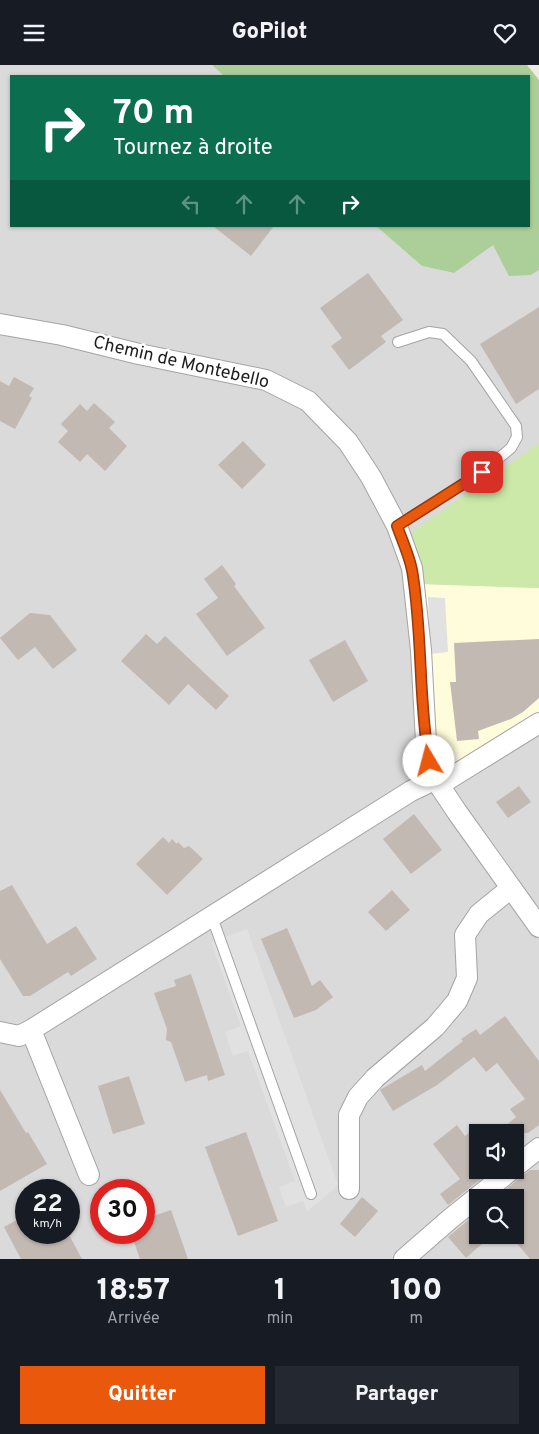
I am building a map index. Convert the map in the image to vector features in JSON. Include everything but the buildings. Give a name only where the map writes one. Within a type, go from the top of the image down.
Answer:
[{"type":"street","name":"Chemin de Montebello","points":[[0,324],[62,335],[138,354],[266,380],[308,401],[348,442],[371,477],[397,526],[412,568],[421,650],[426,742],[429,761],[438,782],[539,927]]},
{"type":"street","points":[[0,1032],[19,1036],[31,1030],[411,791],[438,782],[539,723]]},
{"type":"street","points":[[349,1189],[348,1115],[358,1097],[375,1078],[435,1027],[457,1001],[467,978],[465,935],[478,914],[511,887]]},
{"type":"street","points":[[31,1030],[89,1175]]},
{"type":"street","points":[[524,1160],[539,1148]]},
{"type":"street","points":[[404,1259],[500,1179]]},
{"type":"lane","points":[[397,526],[482,472],[511,448],[517,437],[516,426],[471,361],[443,334],[429,332],[398,341]]},
{"type":"lane","points":[[212,917],[311,1194]]},
{"type":"shaded area","points":[[0,65],[212,65],[223,75],[10,75],[10,227],[377,227],[422,266],[454,273],[493,244],[531,275],[539,270],[539,1259],[0,1259]]},
{"type":"shaded area","points":[[423,584],[539,588],[539,731],[439,785]]},
{"type":"shaded area","points":[[428,597],[445,598],[448,652],[430,654]]},
{"type":"shaded area","points":[[247,929],[338,1185],[307,1212],[303,1201],[286,1207],[279,1187],[295,1181],[248,1051],[233,1056],[225,1032],[241,1026],[211,942]]},
{"type":"green space","points":[[212,65],[527,65],[539,80],[539,270],[531,275],[509,276],[493,245],[454,273],[422,266],[377,227],[530,227],[530,75],[223,75]]},
{"type":"green space","points":[[539,443],[539,588],[423,584],[412,532]]},
{"type":"route","points":[[429,761],[426,742],[421,650],[412,568],[397,526],[482,472]]}]
